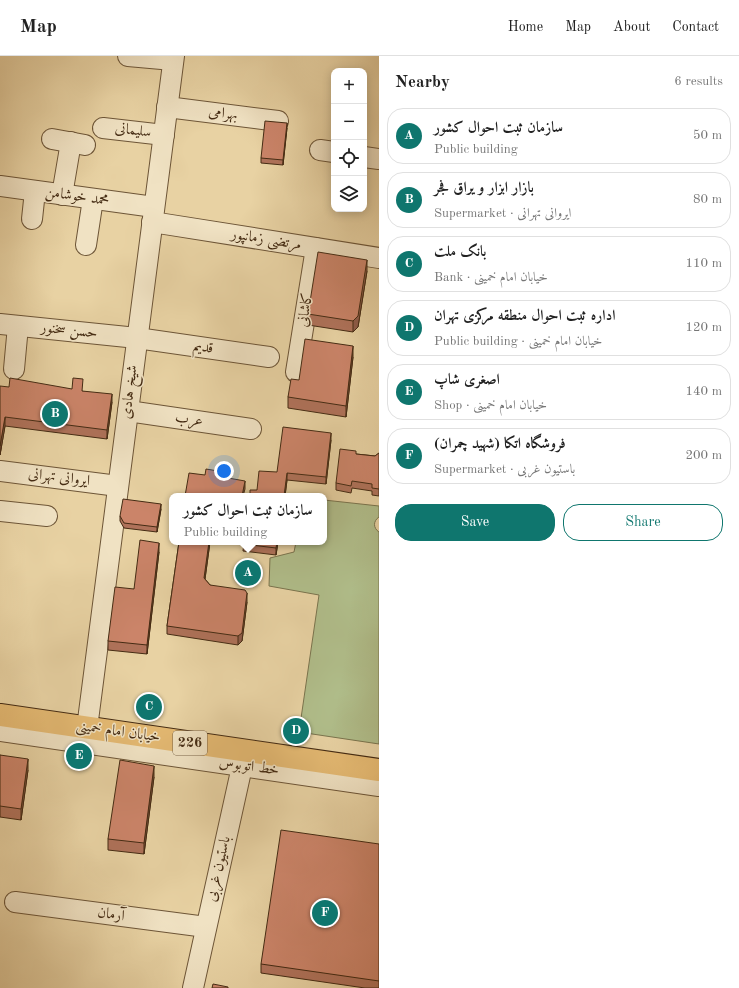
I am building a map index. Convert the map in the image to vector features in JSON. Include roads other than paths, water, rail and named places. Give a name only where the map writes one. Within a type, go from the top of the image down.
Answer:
[{"type":"main road","name":"خیابان امام خمینی","points":[[0,715],[87,728],[244,758],[379,770]]},
{"type":"street","points":[[128,56],[174,58]]},
{"type":"street","name":"شیخ هادی","points":[[87,728],[174,58]]},
{"type":"street","name":"بهرامی","points":[[167,107],[278,121]]},
{"type":"street","name":"سلیمانی","points":[[103,128],[164,135]]},
{"type":"street","points":[[62,195],[69,142]]},
{"type":"street","points":[[367,157],[379,159]]},
{"type":"street","name":"محمد خوشامن","points":[[0,186],[93,199],[153,214]]},
{"type":"street","points":[[32,219],[35,191]]},
{"type":"street","points":[[86,245],[93,199]]},
{"type":"street","name":"مرتضی زمانپور","points":[[153,214],[316,248],[379,258]]},
{"type":"street","name":"کاشانی","points":[[296,372],[316,248]]},
{"type":"street","points":[[9,325],[14,369]]},
{"type":"street","name":"حسن سخنور","points":[[9,325],[137,338]]},
{"type":"street","name":"قدیم","points":[[137,338],[269,357]]},
{"type":"street","name":"عرب","points":[[128,411],[251,429]]},
{"type":"street","name":"ایروانی تهرانی","points":[[0,471],[118,486]]},
{"type":"street","points":[[0,511],[47,516]]},
{"type":"street","name":"خط اتوبوس","points":[[0,731],[244,758],[379,786]]},
{"type":"street","name":"باستیون غربی","points":[[193,988],[244,758]]},
{"type":"street","name":"آرمان","points":[[15,902],[206,927]]},
{"type":"place","name":"بازار ابزار و یراق فجر","points":[[55,414]]},
{"type":"place","name":"سازمان ثبت احوال کشور","points":[[248,573]]},
{"type":"place","name":"بانک ملت","points":[[149,707]]},
{"type":"place","name":"اداره ثبت احوال منطقه مركزی تهران","points":[[296,731]]},
{"type":"place","name":"اصغری شاپ","points":[[79,756]]},
{"type":"place","name":"فروشگاه اتکا (شهید چمران)","points":[[325,913]]}]
